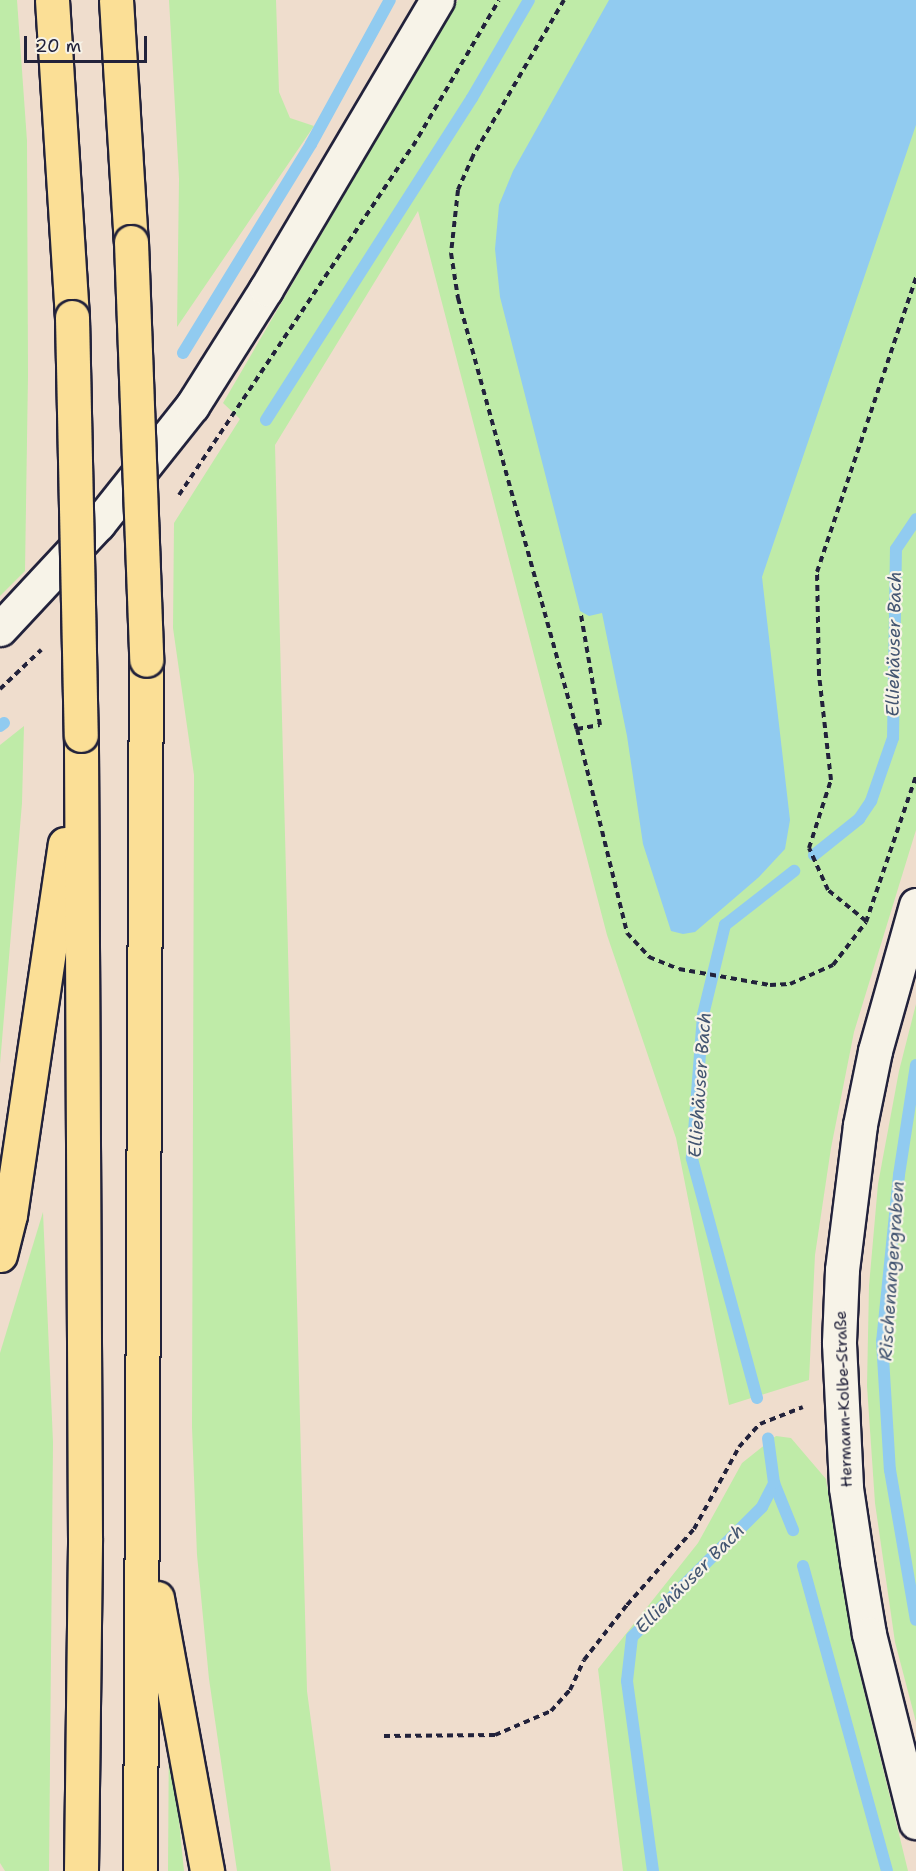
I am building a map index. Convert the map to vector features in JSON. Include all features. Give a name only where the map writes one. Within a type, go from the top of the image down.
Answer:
[{"type":"highway","points":[[52,0],[72,317],[81,735],[85,1538],[81,1871]]},
{"type":"highway","points":[[116,0],[131,242],[146,660],[140,1871]]},
{"type":"highway","points":[[0,1255],[10,1215],[81,735]]},
{"type":"highway","points":[[143,1524],[207,1871]]},
{"type":"street","points":[[0,629],[98,524],[192,406],[266,289],[437,0]]},
{"type":"street","name":"Hermann-Kolbe-Straße","points":[[916,905],[875,1051],[860,1125],[842,1270],[840,1393],[846,1488],[867,1624],[916,1822]]},
{"type":"path","points":[[564,0],[473,156],[458,190],[451,253],[458,298],[577,729],[627,933],[649,957],[679,969],[729,975],[770,986],[790,984],[833,965],[867,922],[916,776]]},
{"type":"path","points":[[867,922],[828,890],[809,848],[831,780],[819,675],[818,572],[916,277]]},
{"type":"path","points":[[577,729],[600,725],[581,615]]},
{"type":"path","points":[[384,1736],[495,1735],[551,1711],[570,1690],[584,1660],[627,1605],[694,1529],[739,1447],[760,1424],[840,1393]]},
{"type":"green space","points":[[0,0],[17,0],[27,141],[28,375],[25,571],[0,596]]},
{"type":"green space","points":[[169,0],[276,0],[279,92],[290,118],[314,126],[177,327],[179,179]]},
{"type":"green space","points":[[458,0],[916,0],[916,830],[854,1032],[831,1148],[815,1255],[809,1380],[729,1405],[676,1138],[607,935],[418,211],[275,445],[307,1691],[331,1871],[237,1871],[209,1679],[197,1555],[192,1427],[194,775],[173,628],[174,523],[240,419],[223,403]]},
{"type":"green space","points":[[24,726],[22,803],[0,1064],[0,745]]},
{"type":"green space","points":[[916,1004],[916,1722],[895,1642],[875,1503],[867,1386],[869,1286],[878,1184],[899,1071]]},
{"type":"green space","points":[[43,1212],[53,1442],[49,1871],[5,1871],[0,1863],[0,1353]]},
{"type":"green space","points":[[776,1436],[791,1438],[826,1479],[853,1646],[908,1871],[623,1871],[598,1669],[698,1543],[742,1463]]},
{"type":"green space","points":[[169,1721],[184,1871],[168,1871]]},
{"type":"water","points":[[609,0],[916,0],[916,125],[762,577],[790,820],[785,849],[759,877],[695,932],[683,934],[671,931],[643,844],[627,736],[602,613],[589,616],[580,611],[500,297],[495,249],[499,205],[513,171]]},
{"type":"waterway","points":[[183,353],[311,144],[390,0]]},
{"type":"waterway","points":[[266,420],[472,98],[529,0]]},
{"type":"waterway","name":"Elliehäuser Bach","points":[[814,855],[859,819],[871,801],[893,738],[896,549],[916,519]]},
{"type":"waterway","points":[[0,726],[4,723]]},
{"type":"waterway","name":"Elliehäuser Bach","points":[[757,1398],[692,1158],[703,1015],[725,925],[794,871]]},
{"type":"waterway","name":"Rischenangergraben","points":[[916,1065],[899,1175],[882,1341],[890,1470],[916,1620]]},
{"type":"waterway","name":"Elliehäuser Bach","points":[[653,1871],[627,1681],[632,1637],[762,1507],[774,1483],[768,1438]]},
{"type":"waterway","points":[[774,1483],[793,1530]]},
{"type":"waterway","points":[[803,1566],[887,1871]]}]
